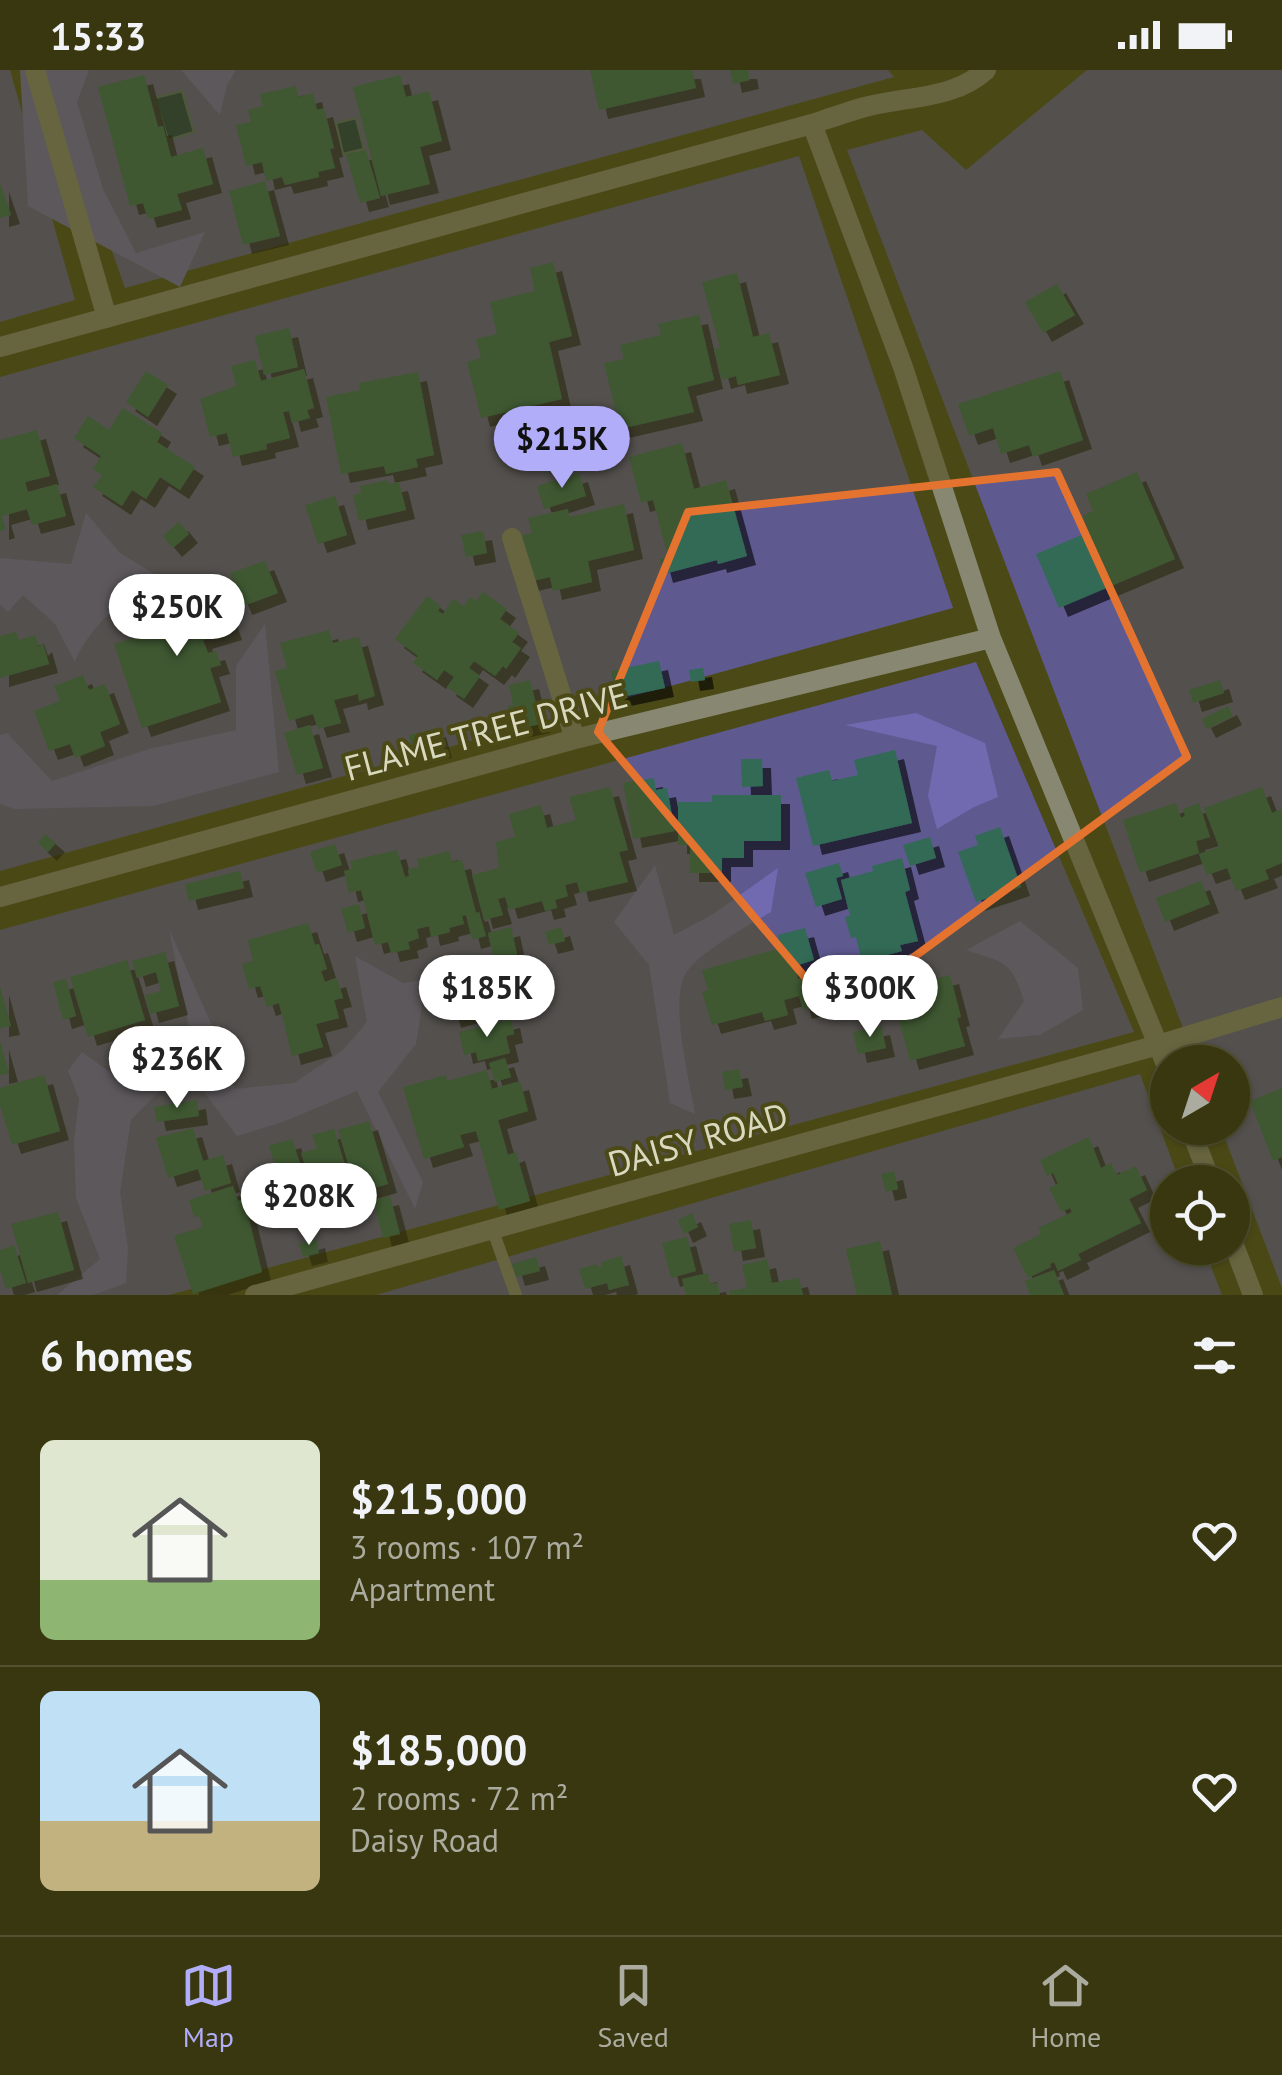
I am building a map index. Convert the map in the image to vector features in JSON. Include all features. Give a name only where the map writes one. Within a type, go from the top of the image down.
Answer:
[{"type":"street","points":[[34,70],[108,318]]},
{"type":"street","points":[[0,347],[868,106],[960,87],[986,70]]},
{"type":"street","points":[[812,124],[904,367],[991,638],[1158,1045]]},
{"type":"street","points":[[512,538],[576,739]]},
{"type":"street","name":"FLAME TREE DRIVE","points":[[0,897],[576,739],[991,638]]},
{"type":"street","name":"DAISY ROAD","points":[[1158,1045],[1282,1007]]},
{"type":"street","name":"DAISY ROAD","points":[[255,1295],[1150,1047]]},
{"type":"street","points":[[1242,1265],[1253,1295]]},
{"type":"lane","points":[[494,1230],[516,1295]]},
{"type":"highlighted area","points":[[1057,472],[1187,757],[836,1014],[598,732],[688,512]]},
{"type":"shaded area","points":[[0,70],[10,70],[75,300],[0,322]]},
{"type":"shaded area","points":[[20,70],[89,70],[77,102],[103,189],[136,253],[205,232],[180,287],[28,206]]},
{"type":"shaded area","points":[[48,70],[888,70],[894,77],[125,288]]},
{"type":"shaded area","points":[[181,70],[236,70],[227,85],[220,115]]},
{"type":"shaded area","points":[[1087,70],[1282,70],[1282,1288],[1250,1204],[1250,1165],[1235,1165],[1227,1145],[1250,1145],[1250,1045],[1189,1045],[847,150],[922,130],[966,170]]},
{"type":"shaded area","points":[[799,156],[953,608],[0,871],[0,377]]},
{"type":"shaded area","points":[[86,513],[120,553],[156,575],[99,625],[75,662],[55,624],[23,595],[8,612],[0,605],[0,558],[71,564]]},
{"type":"shaded area","points":[[265,624],[279,772],[153,806],[15,809],[0,804],[0,735],[7,733],[52,781],[149,749],[236,730],[236,666]]},
{"type":"shaded area","points":[[976,662],[1134,1032],[169,1295],[0,1295],[0,930]]},
{"type":"shaded area","points":[[916,713],[985,743],[998,797],[937,829],[928,796],[937,746],[845,725]]},
{"type":"shaded area","points":[[655,865],[674,935],[710,916],[778,868],[771,912],[705,953],[682,982],[680,1018],[695,1114],[670,1103],[649,965],[614,922]]},
{"type":"shaded area","points":[[1020,921],[1078,968],[1083,1010],[1040,1035],[998,1039],[1024,1001],[1005,965],[966,950]]},
{"type":"shaded area","points":[[169,929],[214,1030],[235,1089],[294,1083],[343,1050],[367,1022],[355,956],[403,983],[426,980],[416,1044],[378,1092],[423,1182],[415,1209],[357,1091],[283,1122],[237,1136],[200,1087],[164,1086],[131,1120],[120,1192],[128,1249],[126,1283],[93,1295],[57,1295],[100,1259],[76,1198],[74,1141],[79,1099],[68,1071],[82,1052],[111,1073],[174,1046],[189,1028]]},
{"type":"shaded area","points":[[1140,1074],[1150,1101],[1150,1145],[1166,1145],[1174,1165],[1150,1165],[1150,1265],[1211,1265],[1222,1295],[376,1295]]},
{"type":"water","points":[[182,91],[194,132],[168,140],[155,98]]},
{"type":"water","points":[[356,118],[364,149],[343,154],[336,123]]},
{"type":"building","points":[[590,70],[692,70],[696,88],[599,110]]},
{"type":"building","points":[[730,70],[748,70],[750,80],[733,84]]},
{"type":"building","points":[[144,75],[171,157],[203,148],[213,184],[177,194],[182,210],[148,219],[143,203],[130,206],[98,87]]},
{"type":"building","points":[[400,75],[406,97],[429,91],[442,141],[420,147],[430,184],[381,196],[353,87]]},
{"type":"building","points":[[296,86],[298,97],[313,93],[317,110],[324,108],[335,168],[318,172],[319,177],[285,185],[282,177],[266,181],[262,162],[246,166],[236,125],[251,122],[248,110],[263,106],[260,94]]},
{"type":"building","points":[[366,150],[380,198],[360,203],[346,154]]},
{"type":"building","points":[[265,181],[280,236],[243,245],[229,191]]},
{"type":"building","points":[[0,183],[11,215],[0,218]]},
{"type":"building","points":[[553,262],[572,336],[549,342],[562,399],[481,418],[467,362],[481,358],[476,339],[497,334],[490,302],[535,291],[530,268]]},
{"type":"building","points":[[737,273],[753,337],[769,333],[780,375],[738,385],[736,376],[722,380],[714,349],[720,348],[702,282]]},
{"type":"building","points":[[1057,284],[1075,315],[1043,333],[1025,302]]},
{"type":"building","points":[[699,315],[714,380],[687,387],[694,412],[620,429],[604,363],[624,359],[620,345],[661,335],[658,324]]},
{"type":"building","points":[[289,328],[298,367],[264,375],[255,336]]},
{"type":"building","points":[[255,360],[261,381],[304,369],[314,408],[307,410],[310,418],[292,423],[289,411],[283,412],[290,438],[266,444],[267,449],[233,457],[227,433],[210,437],[200,399],[236,386],[231,366]]},
{"type":"building","points":[[146,371],[168,385],[148,417],[126,402]]},
{"type":"building","points":[[1060,371],[1083,440],[1033,457],[1029,445],[1001,454],[993,428],[969,436],[958,404]]},
{"type":"building","points":[[418,372],[434,455],[416,459],[418,467],[386,474],[384,466],[341,474],[326,397],[360,390],[359,383]]},
{"type":"building","points":[[123,408],[162,433],[157,442],[195,467],[180,490],[160,477],[146,499],[132,490],[122,506],[93,487],[102,475],[93,469],[101,456],[74,438],[88,416],[109,430]]},
{"type":"building","points":[[37,430],[50,476],[25,482],[28,492],[57,484],[66,516],[32,525],[27,509],[2,516],[6,529],[0,531],[0,440]]},
{"type":"building","points":[[682,443],[694,489],[726,480],[747,556],[664,574],[660,559],[668,557],[653,500],[641,503],[629,457]]},
{"type":"building","points":[[1137,472],[1175,559],[1059,608],[1036,554],[1089,532],[1083,516],[1093,511],[1086,494]]},
{"type":"building","points":[[579,473],[586,496],[544,509],[537,486]]},
{"type":"building","points":[[387,480],[388,484],[399,482],[406,510],[359,521],[353,495],[361,493],[360,486]]},
{"type":"building","points":[[335,496],[347,535],[318,544],[305,505]]},
{"type":"building","points":[[624,504],[634,550],[588,561],[592,582],[553,591],[550,577],[529,582],[518,536],[532,533],[528,518],[568,509],[569,517]]},
{"type":"building","points":[[179,522],[189,534],[173,548],[163,536]]},
{"type":"building","points":[[483,531],[487,553],[466,557],[461,535]]},
{"type":"building","points":[[265,561],[278,593],[243,606],[230,573]]},
{"type":"building","points":[[213,573],[233,631],[203,640],[208,653],[216,651],[221,665],[210,668],[221,702],[142,728],[114,644],[147,634],[149,641],[157,638],[153,626],[194,613],[184,583]]},
{"type":"building","points":[[483,592],[507,609],[500,619],[519,633],[512,642],[521,648],[506,669],[503,666],[495,676],[474,661],[469,668],[480,676],[464,699],[447,687],[454,677],[444,670],[437,680],[413,663],[418,656],[395,639],[427,596],[441,606],[438,611],[443,614],[453,599],[464,606],[470,597],[476,601]]},
{"type":"building","points":[[329,630],[333,643],[359,637],[375,696],[359,701],[358,694],[334,700],[341,723],[318,729],[313,714],[289,721],[275,671],[287,668],[280,643]]},
{"type":"building","points":[[16,632],[19,640],[35,635],[39,647],[43,643],[49,664],[0,678],[0,636]]},
{"type":"building","points":[[659,661],[665,688],[617,698],[611,671]]},
{"type":"building","points":[[703,668],[705,680],[691,682],[689,670]]},
{"type":"building","points":[[83,675],[89,690],[105,684],[120,724],[100,732],[105,746],[75,758],[70,744],[49,751],[34,711],[60,701],[54,686]]},
{"type":"building","points":[[530,680],[541,724],[508,731],[504,714],[513,705],[509,685]]},
{"type":"building","points":[[1220,680],[1224,693],[1193,703],[1189,690]]},
{"type":"building","points":[[1228,706],[1233,716],[1207,729],[1202,719]]},
{"type":"building","points":[[310,725],[323,768],[297,775],[284,733]]},
{"type":"building","points":[[437,728],[443,749],[414,756],[409,735]]},
{"type":"building","points":[[895,750],[912,823],[813,846],[796,778],[829,770],[832,781],[858,775],[854,760]]},
{"type":"building","points":[[741,759],[762,759],[763,786],[742,787]]},
{"type":"building","points":[[654,778],[656,790],[667,788],[675,831],[633,839],[623,783]]},
{"type":"building","points":[[610,787],[628,850],[619,852],[628,882],[580,893],[577,882],[565,885],[568,896],[555,900],[557,908],[545,911],[542,901],[509,910],[505,897],[498,899],[503,915],[484,920],[472,875],[499,868],[496,842],[515,837],[509,814],[541,805],[547,828],[576,820],[569,797]]},
{"type":"building","points":[[1262,787],[1272,813],[1282,809],[1282,863],[1265,870],[1269,879],[1236,891],[1227,868],[1207,875],[1204,868],[1199,854],[1219,847],[1204,808]]},
{"type":"building","points":[[712,795],[781,795],[781,841],[744,841],[744,858],[722,858],[722,873],[690,873],[690,845],[678,845],[678,802],[712,802]]},
{"type":"building","points":[[1176,803],[1181,818],[1185,816],[1183,809],[1199,803],[1210,837],[1196,841],[1199,853],[1140,873],[1123,820]]},
{"type":"building","points":[[1000,827],[1021,887],[976,902],[958,852],[978,845],[975,836]]},
{"type":"building","points":[[45,834],[56,843],[48,852],[38,843]]},
{"type":"building","points":[[930,837],[936,858],[910,866],[903,845]]},
{"type":"building","points":[[335,844],[342,865],[317,873],[310,852]]},
{"type":"building","points":[[397,850],[405,877],[409,876],[408,869],[419,867],[417,859],[449,851],[452,862],[462,860],[486,936],[472,940],[466,915],[462,916],[464,924],[449,928],[450,932],[431,937],[429,926],[417,929],[419,938],[408,942],[410,949],[391,953],[388,942],[375,945],[361,890],[349,893],[344,871],[352,869],[350,861]]},
{"type":"building","points":[[902,858],[910,890],[905,892],[918,941],[900,945],[902,951],[862,962],[856,937],[851,938],[845,917],[850,916],[841,880]]},
{"type":"building","points":[[839,863],[843,876],[836,878],[842,899],[816,907],[805,873]]},
{"type":"building","points":[[240,871],[244,888],[189,901],[185,884]]},
{"type":"building","points":[[1201,881],[1210,904],[1165,922],[1156,898]]},
{"type":"building","points":[[359,904],[365,928],[348,933],[341,909]]},
{"type":"building","points":[[308,923],[327,969],[321,971],[325,982],[337,978],[343,998],[334,1000],[339,1018],[316,1024],[323,1047],[292,1056],[279,1003],[267,1007],[260,986],[249,989],[242,964],[253,961],[248,940]]},
{"type":"building","points":[[511,927],[518,959],[495,965],[488,933]]},
{"type":"building","points":[[561,927],[565,941],[549,945],[545,932]]},
{"type":"building","points":[[805,928],[814,960],[795,966],[798,979],[820,973],[828,1003],[803,1010],[799,996],[784,1000],[788,1015],[765,1021],[762,1012],[712,1025],[702,992],[708,990],[702,970],[781,948],[778,935]]},
{"type":"building","points":[[165,952],[179,1006],[150,1014],[145,995],[161,991],[156,972],[137,978],[132,961]]},
{"type":"building","points":[[127,960],[145,1020],[88,1037],[70,977]]},
{"type":"building","points":[[512,965],[521,999],[494,1006],[485,971]]},
{"type":"building","points":[[950,975],[965,1046],[910,1061],[891,990]]},
{"type":"building","points":[[66,979],[76,1016],[63,1020],[53,982]]},
{"type":"building","points":[[0,986],[11,1026],[0,1028]]},
{"type":"building","points":[[474,997],[477,1012],[452,1019],[448,1003]]},
{"type":"building","points":[[511,1019],[514,1034],[506,1036],[510,1053],[478,1061],[476,1052],[464,1055],[459,1032]]},
{"type":"building","points":[[881,1026],[886,1048],[858,1054],[853,1032]]},
{"type":"building","points":[[0,1041],[9,1073],[0,1075]]},
{"type":"building","points":[[505,1058],[511,1077],[495,1082],[489,1063]]},
{"type":"building","points":[[739,1069],[743,1087],[725,1090],[722,1072]]},
{"type":"building","points":[[487,1070],[492,1089],[520,1081],[528,1111],[498,1120],[508,1155],[516,1152],[530,1201],[499,1210],[476,1131],[460,1135],[464,1147],[424,1159],[403,1087],[446,1075],[447,1081]]},
{"type":"building","points":[[44,1075],[60,1131],[12,1145],[0,1105],[0,1088]]},
{"type":"building","points":[[1282,1088],[1282,1157],[1273,1161],[1250,1101]]},
{"type":"building","points":[[197,1100],[199,1116],[157,1122],[154,1107]]},
{"type":"building","points":[[369,1121],[388,1184],[357,1193],[338,1130]]},
{"type":"building","points":[[193,1128],[203,1161],[223,1155],[231,1183],[205,1191],[198,1169],[168,1178],[156,1138]]},
{"type":"building","points":[[334,1129],[355,1198],[334,1205],[327,1180],[324,1181],[330,1202],[303,1210],[297,1191],[312,1186],[301,1153],[317,1148],[312,1135]]},
{"type":"building","points":[[1089,1137],[1101,1168],[1111,1163],[1117,1175],[1136,1166],[1147,1190],[1129,1199],[1141,1223],[1078,1254],[1081,1260],[1058,1271],[1054,1262],[1028,1278],[1013,1248],[1041,1234],[1038,1228],[1072,1212],[1070,1208],[1061,1212],[1049,1188],[1058,1184],[1053,1173],[1047,1176],[1040,1160]]},
{"type":"building","points":[[292,1139],[307,1185],[283,1192],[269,1146]]},
{"type":"building","points":[[894,1171],[898,1189],[886,1192],[881,1174]]},
{"type":"building","points":[[233,1186],[238,1201],[244,1199],[262,1272],[193,1294],[174,1236],[203,1227],[199,1216],[194,1217],[189,1200]]},
{"type":"building","points":[[390,1196],[400,1234],[383,1238],[373,1200]]},
{"type":"building","points":[[58,1212],[74,1270],[28,1283],[11,1224]]},
{"type":"building","points":[[692,1213],[698,1227],[684,1234],[678,1220]]},
{"type":"building","points":[[751,1220],[756,1248],[734,1252],[729,1224]]},
{"type":"building","points":[[687,1237],[696,1271],[671,1278],[662,1243]]},
{"type":"building","points":[[316,1239],[319,1253],[303,1257],[299,1244]]},
{"type":"building","points":[[880,1241],[892,1295],[857,1295],[846,1249]]},
{"type":"building","points":[[14,1245],[26,1283],[6,1289],[0,1270],[0,1250]]},
{"type":"building","points":[[621,1256],[629,1285],[609,1290],[607,1283],[585,1289],[579,1269],[602,1266],[601,1262]]},
{"type":"building","points":[[536,1257],[540,1271],[516,1277],[512,1264]]},
{"type":"building","points":[[767,1259],[772,1283],[799,1278],[803,1295],[730,1295],[729,1291],[747,1288],[742,1265]]},
{"type":"building","points":[[1054,1270],[1064,1295],[1030,1295],[1025,1281]]},
{"type":"building","points":[[708,1273],[710,1284],[717,1283],[720,1295],[686,1295],[682,1279]]}]
